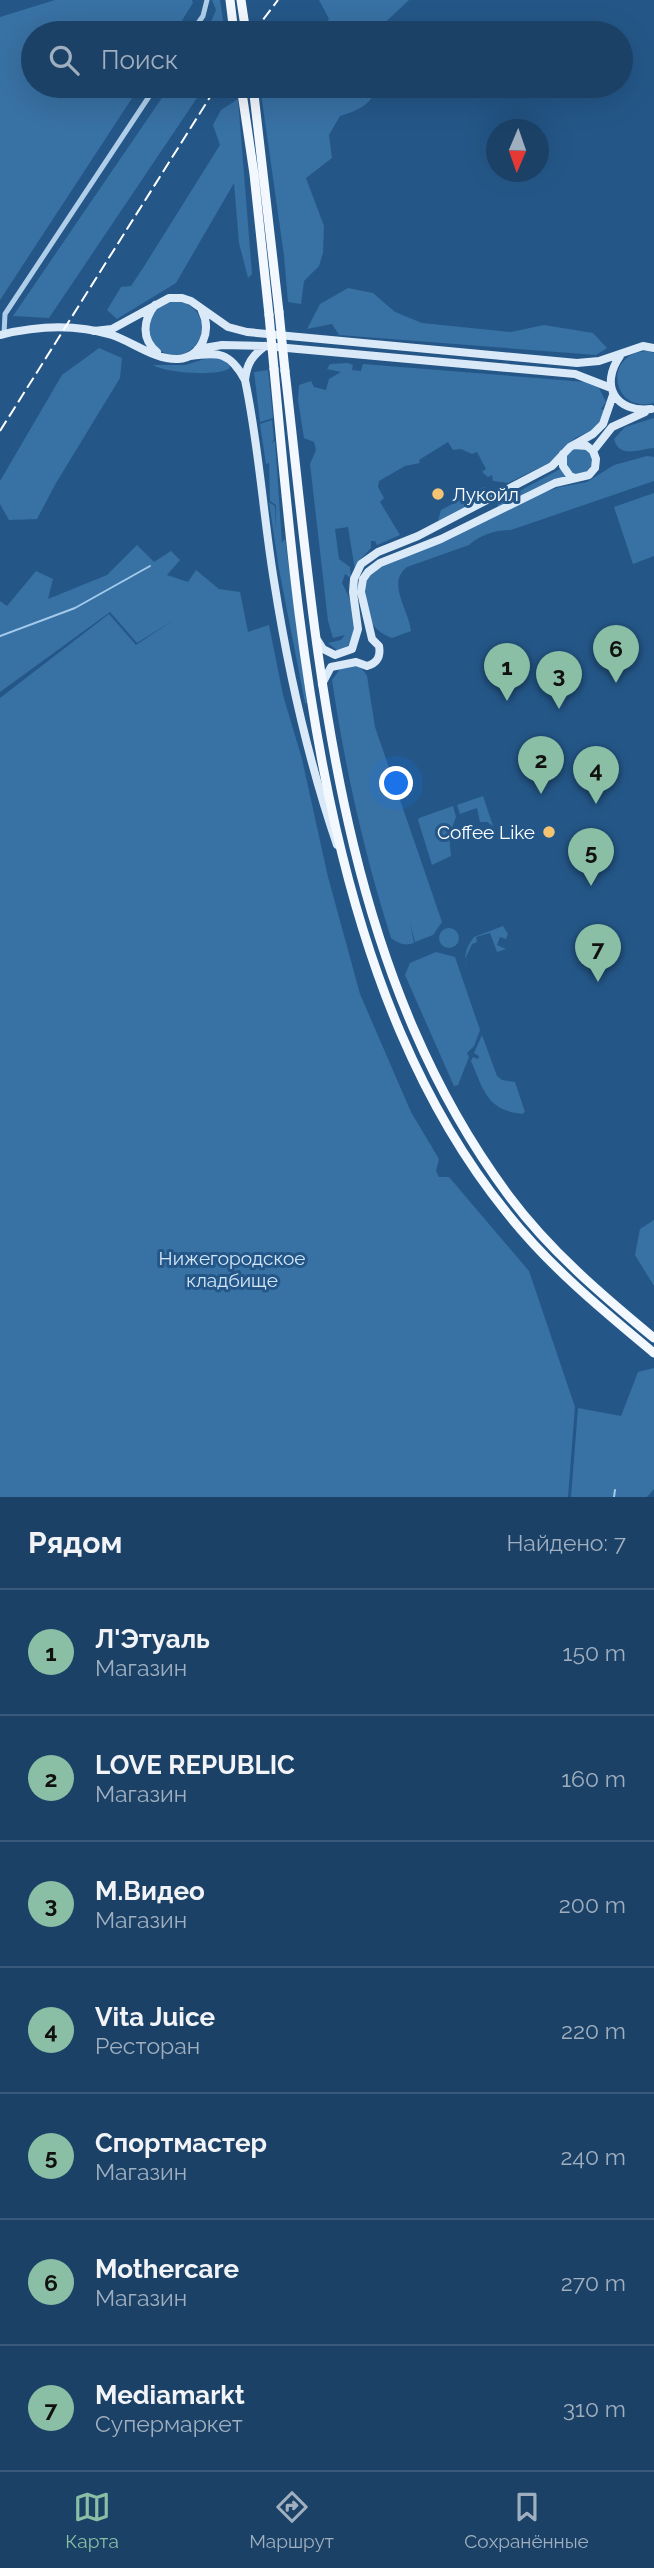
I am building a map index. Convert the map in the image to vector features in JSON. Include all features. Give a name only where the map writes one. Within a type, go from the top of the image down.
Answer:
[{"type":"main road","points":[[230,0],[233,21]]},
{"type":"main road","points":[[241,0],[244,21]]},
{"type":"main road","points":[[243,98],[254,174],[309,687],[345,868]]},
{"type":"main road","points":[[254,98],[322,685],[334,761],[362,881],[397,985],[430,1063],[477,1149],[509,1197],[568,1263],[654,1338]]},
{"type":"main road","points":[[2,334],[34,328],[94,331],[112,329],[157,303],[169,298],[182,298],[191,301],[228,327],[247,332],[577,363],[621,356],[643,346],[654,348]]},
{"type":"main road","points":[[157,303],[148,314],[145,335],[152,348],[160,355]]},
{"type":"main road","points":[[190,356],[198,349],[206,333],[205,318],[200,309]]},
{"type":"main road","points":[[94,331],[114,336],[160,355],[180,359],[221,355],[237,365],[245,380]]},
{"type":"main road","points":[[198,349],[222,345],[265,346],[575,374],[612,391],[623,405],[636,410],[653,409]]},
{"type":"main road","points":[[265,346],[252,356],[245,380],[279,616],[304,734],[325,809],[377,970],[418,1068],[466,1154],[505,1211],[585,1296],[654,1353]]},
{"type":"main road","points":[[356,662],[354,645],[358,629],[353,592],[354,579],[361,564],[368,558],[552,467],[574,445],[603,425],[612,391],[611,374],[621,356]]},
{"type":"main road","points":[[593,450],[612,427],[653,409]]},
{"type":"main road","points":[[372,639],[361,592],[363,579],[368,572],[380,563],[441,539],[555,484],[586,478],[596,468],[593,450],[587,446],[574,445]]},
{"type":"main road","points":[[564,454],[562,460],[565,472],[575,478]]},
{"type":"main road","points":[[316,638],[323,649],[335,655],[366,637],[379,646],[377,661],[367,666],[356,662],[331,667],[322,685]]},
{"type":"street","points":[[199,21],[207,0]]},
{"type":"street","points":[[2,334],[5,314],[148,98]]},
{"type":"green space","points":[[55,0],[192,0],[193,3],[182,21],[21,21],[21,98],[132,98],[0,300],[0,17]]},
{"type":"green space","points":[[212,0],[220,0],[223,21],[211,21],[216,10]]},
{"type":"green space","points":[[319,0],[409,0],[387,21],[327,21],[329,19]]},
{"type":"green space","points":[[162,98],[197,98],[49,318],[13,316]]},
{"type":"green space","points":[[262,98],[372,98],[364,106],[340,116],[329,135],[332,158],[306,178],[324,226],[323,253],[319,266],[304,281],[301,304],[288,302]]},
{"type":"green space","points":[[238,99],[252,274],[248,278],[239,243],[234,183],[176,283],[117,319],[107,310],[121,287],[131,286],[220,145],[213,125],[221,110]]},
{"type":"green space","points":[[348,288],[373,293],[395,312],[422,323],[511,332],[544,325],[593,333],[607,348],[596,355],[339,335],[332,324],[307,329],[320,304]]},
{"type":"green space","points":[[175,301],[194,309],[202,328],[194,347],[175,355],[156,347],[148,328],[156,309]]},
{"type":"green space","points":[[99,348],[122,358],[120,378],[37,519],[9,520],[0,504],[0,481],[62,375]]},
{"type":"green space","points":[[648,351],[654,353],[654,403],[640,404],[628,400],[621,392],[618,371],[623,361],[633,354]]},
{"type":"green space","points":[[208,358],[219,358],[229,364],[230,368],[224,371],[192,373],[153,365],[185,365]]},
{"type":"green space","points":[[330,364],[353,365],[352,370],[361,371],[363,364],[586,382],[599,388],[606,402],[601,409],[604,410],[604,418],[593,430],[575,438],[553,461],[508,483],[493,481],[492,475],[488,477],[482,472],[486,469],[477,452],[472,454],[461,449],[453,450],[448,442],[419,460],[420,463],[405,466],[379,481],[378,487],[384,498],[380,502],[400,535],[377,545],[375,541],[371,541],[371,548],[355,570],[348,527],[335,529],[339,559],[350,567],[351,578],[345,574],[342,583],[355,621],[348,646],[337,650],[328,643],[341,640],[345,635],[333,638],[328,621],[310,464],[316,450],[314,442],[304,438],[298,400],[299,385],[311,381],[314,387],[326,390],[329,379],[341,372],[327,369]]},
{"type":"green space","points":[[268,370],[273,418],[260,422],[254,372]]},
{"type":"green space","points":[[654,418],[654,448],[630,451],[620,449],[614,439],[625,427]]},
{"type":"green space","points":[[272,420],[274,440],[271,443],[275,441],[282,543],[285,538],[307,703],[279,569],[269,502],[275,506],[276,531],[276,505],[270,501],[269,463],[266,464],[260,424]]},
{"type":"green space","points":[[579,448],[588,452],[592,461],[588,470],[579,474],[570,470],[566,461],[570,452]]},
{"type":"green space","points":[[647,456],[654,457],[654,481],[511,530],[488,534],[469,545],[407,567],[398,581],[411,631],[392,638],[382,633],[370,620],[366,603],[368,574],[389,562],[448,540],[539,494],[587,482],[614,465]]},
{"type":"green space","points":[[562,468],[567,478],[496,510],[499,502]]},
{"type":"green space","points":[[484,487],[489,491],[489,495],[438,521],[441,510]]},
{"type":"green space","points":[[654,493],[654,556],[633,564],[614,507]]},
{"type":"green space","name":"Нижегородское кладбище","points":[[137,545],[154,562],[171,551],[180,560],[167,575],[188,582],[196,570],[219,589],[240,592],[248,632],[269,625],[283,695],[302,759],[328,877],[360,994],[411,1112],[439,1159],[436,1171],[439,1177],[449,1177],[529,1271],[575,1407],[568,1497],[0,1497],[0,698],[109,614],[136,645],[175,619],[137,643],[110,612],[0,692],[0,601],[7,606],[36,571],[53,579],[48,599],[107,575]]},
{"type":"green space","points":[[352,666],[361,668],[367,676],[375,727],[442,922],[433,935],[415,942],[410,923],[414,943],[411,944],[402,944],[391,938],[372,874],[349,778],[332,680],[340,669]]},
{"type":"green space","points":[[483,796],[493,826],[480,822],[477,808],[460,814],[457,805]]},
{"type":"green space","points":[[453,806],[456,817],[449,836],[451,856],[432,865],[418,820]]},
{"type":"green space","points":[[503,926],[508,934],[506,939],[500,937],[497,945],[506,949],[497,952],[490,933],[476,937],[477,942],[472,944],[465,958],[467,948],[474,937]]},
{"type":"green space","points":[[449,928],[456,931],[459,938],[456,945],[449,948],[442,945],[439,938],[442,931]]},
{"type":"green space","points":[[436,952],[455,957],[480,1030],[474,1046],[467,1053],[469,1057],[458,1085],[454,1086],[405,975],[410,963]]},
{"type":"green space","points":[[482,1035],[497,1076],[502,1080],[515,1082],[525,1112],[522,1114],[501,1108],[484,1090],[471,1061],[473,1057],[478,1059],[479,1056],[474,1053]]},
{"type":"green space","points":[[654,1220],[654,1286],[635,1255],[640,1229]]},
{"type":"green space","points":[[654,1368],[654,1489],[647,1497],[571,1497],[578,1408],[621,1416],[638,1372]]},
{"type":"waterway","points":[[0,636],[75,608],[150,566]]},
{"type":"waterway","points":[[614,1497],[615,1490]]},
{"type":"railway","points":[[262,21],[278,0]]},
{"type":"railway","points":[[0,431],[209,98]]},
{"type":"place","name":"Лукойл","points":[[438,494]]},
{"type":"place","name":"Mothercare","points":[[616,683]]},
{"type":"place","name":"Л'Этуаль","points":[[507,701]]},
{"type":"place","name":"М.Видео","points":[[559,709]]},
{"type":"place","name":"LOVE REPUBLIC","points":[[541,794]]},
{"type":"place","name":"Vita Juice","points":[[596,804]]},
{"type":"place","name":"Coffee Like","points":[[549,832]]},
{"type":"place","name":"Спортмастер","points":[[591,886]]},
{"type":"place","name":"Mediamarkt","points":[[598,982]]}]
